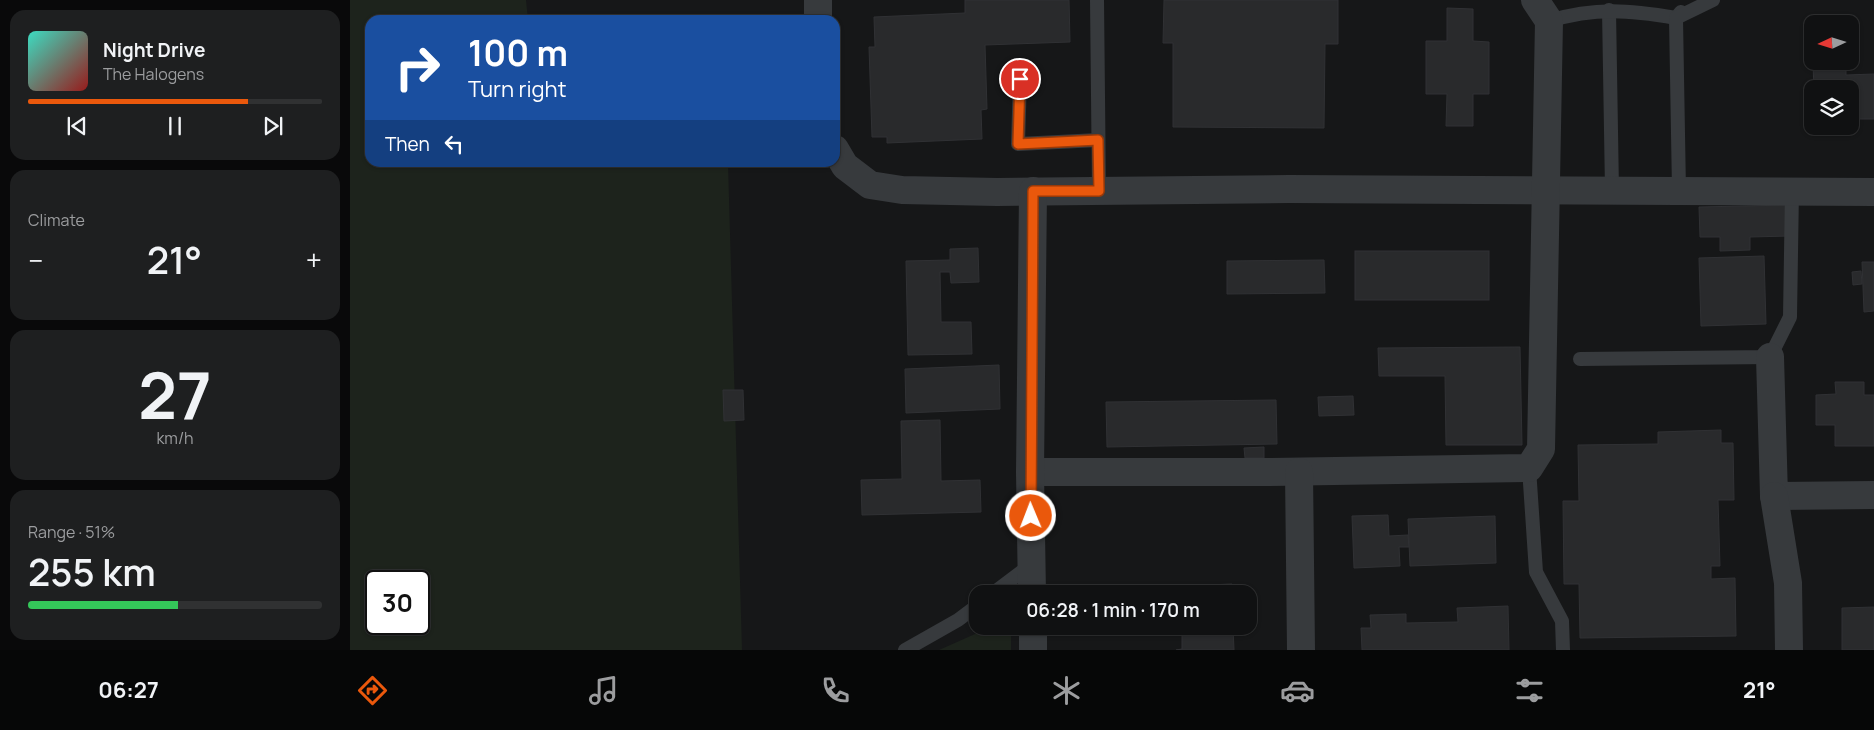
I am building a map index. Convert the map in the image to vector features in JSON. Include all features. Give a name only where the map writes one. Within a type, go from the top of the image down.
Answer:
[{"type":"street","points":[[818,0],[818,15]]},
{"type":"street","points":[[1030,472],[1299,472],[1529,468],[1541,449],[1547,191],[1542,10]]},
{"type":"street","points":[[840,158],[845,166],[870,185],[902,190],[1792,190],[1874,192]]},
{"type":"street","points":[[1032,585],[1030,472],[1033,191]]},
{"type":"street","points":[[1770,357],[1774,496],[1788,583],[1789,650]]},
{"type":"street","points":[[1299,472],[1301,650]]},
{"type":"street","points":[[1774,496],[1874,495]]},
{"type":"street","points":[[1033,635],[1033,650]]},
{"type":"lane","points":[[1097,0],[1099,191]]},
{"type":"lane","points":[[1679,191],[1676,18],[1691,0]]},
{"type":"lane","points":[[1542,10],[1573,13],[1617,10],[1676,18],[1713,0]]},
{"type":"lane","points":[[1609,10],[1612,191]]},
{"type":"lane","points":[[1020,79],[1018,144],[1098,140]]},
{"type":"lane","points":[[1580,359],[1770,357],[1790,317],[1792,190]]},
{"type":"lane","points":[[1529,468],[1536,572],[1562,621],[1563,650]]},
{"type":"lane","points":[[1004,585],[1032,564]]},
{"type":"lane","points":[[905,650],[969,612]]},
{"type":"shaded area","points":[[350,0],[526,0],[528,15],[365,15],[365,167],[728,167],[742,650],[350,650]]},
{"type":"shaded area","points":[[973,635],[1011,635],[1011,650],[939,650]]},
{"type":"building","points":[[965,0],[1069,0],[1070,42],[985,45],[987,109],[981,110],[982,139],[887,143],[887,137],[872,137],[869,47],[875,47],[874,17],[965,13]]},
{"type":"building","points":[[1164,0],[1338,0],[1338,44],[1325,44],[1324,128],[1173,127],[1173,43],[1163,43]]},
{"type":"building","points":[[1447,8],[1473,9],[1473,41],[1489,42],[1489,94],[1473,94],[1473,126],[1446,126],[1447,94],[1426,94],[1426,41],[1447,41]]},
{"type":"building","points":[[1813,70],[1846,70],[1846,75],[1874,74],[1874,119],[1859,119],[1859,80],[1814,80]]},
{"type":"building","points":[[1789,205],[1790,236],[1750,237],[1750,250],[1720,251],[1720,237],[1700,237],[1699,207]]},
{"type":"building","points":[[978,248],[979,282],[951,283],[950,272],[940,272],[941,322],[971,322],[972,354],[908,355],[906,261],[950,260],[950,249]]},
{"type":"building","points":[[1355,251],[1489,251],[1489,300],[1355,300]]},
{"type":"building","points":[[1764,256],[1766,324],[1701,326],[1699,258]]},
{"type":"building","points":[[1324,260],[1325,293],[1227,294],[1227,261]]},
{"type":"building","points":[[1862,262],[1874,262],[1874,311],[1864,312]]},
{"type":"building","points":[[1861,271],[1862,284],[1853,285],[1852,272]]},
{"type":"building","points":[[1520,347],[1522,445],[1446,445],[1445,376],[1379,376],[1378,348]]},
{"type":"building","points":[[999,365],[1000,409],[906,413],[905,369]]},
{"type":"building","points":[[1835,382],[1864,382],[1864,395],[1874,395],[1874,446],[1835,446],[1835,425],[1816,425],[1816,395],[1836,394]]},
{"type":"building","points":[[723,390],[743,390],[744,420],[724,421]]},
{"type":"building","points":[[1353,396],[1354,415],[1319,416],[1318,397]]},
{"type":"building","points":[[1276,400],[1277,444],[1107,447],[1106,402]]},
{"type":"building","points":[[940,420],[941,481],[980,480],[981,512],[862,515],[861,480],[902,479],[901,421]]},
{"type":"building","points":[[1721,430],[1721,443],[1733,443],[1734,500],[1718,500],[1720,566],[1711,566],[1711,579],[1735,578],[1736,636],[1580,638],[1579,584],[1564,584],[1563,501],[1579,501],[1578,445],[1658,444],[1658,432]]},
{"type":"building","points":[[1264,447],[1264,458],[1245,458],[1244,448]]},
{"type":"building","points":[[1388,515],[1389,536],[1408,535],[1409,547],[1399,547],[1400,566],[1354,568],[1352,516]]},
{"type":"building","points":[[1495,516],[1496,563],[1410,566],[1408,519]]},
{"type":"building","points":[[1508,606],[1509,650],[1362,650],[1361,628],[1371,628],[1370,615],[1406,614],[1406,623],[1458,622],[1457,608]]},
{"type":"building","points":[[1874,607],[1874,650],[1842,650],[1842,608]]},
{"type":"building","points":[[1182,635],[1233,635],[1234,650],[1176,650],[1182,649]]},
{"type":"route","points":[[1020,79],[1018,144],[1098,140],[1099,191],[1033,191],[1031,516]]}]
